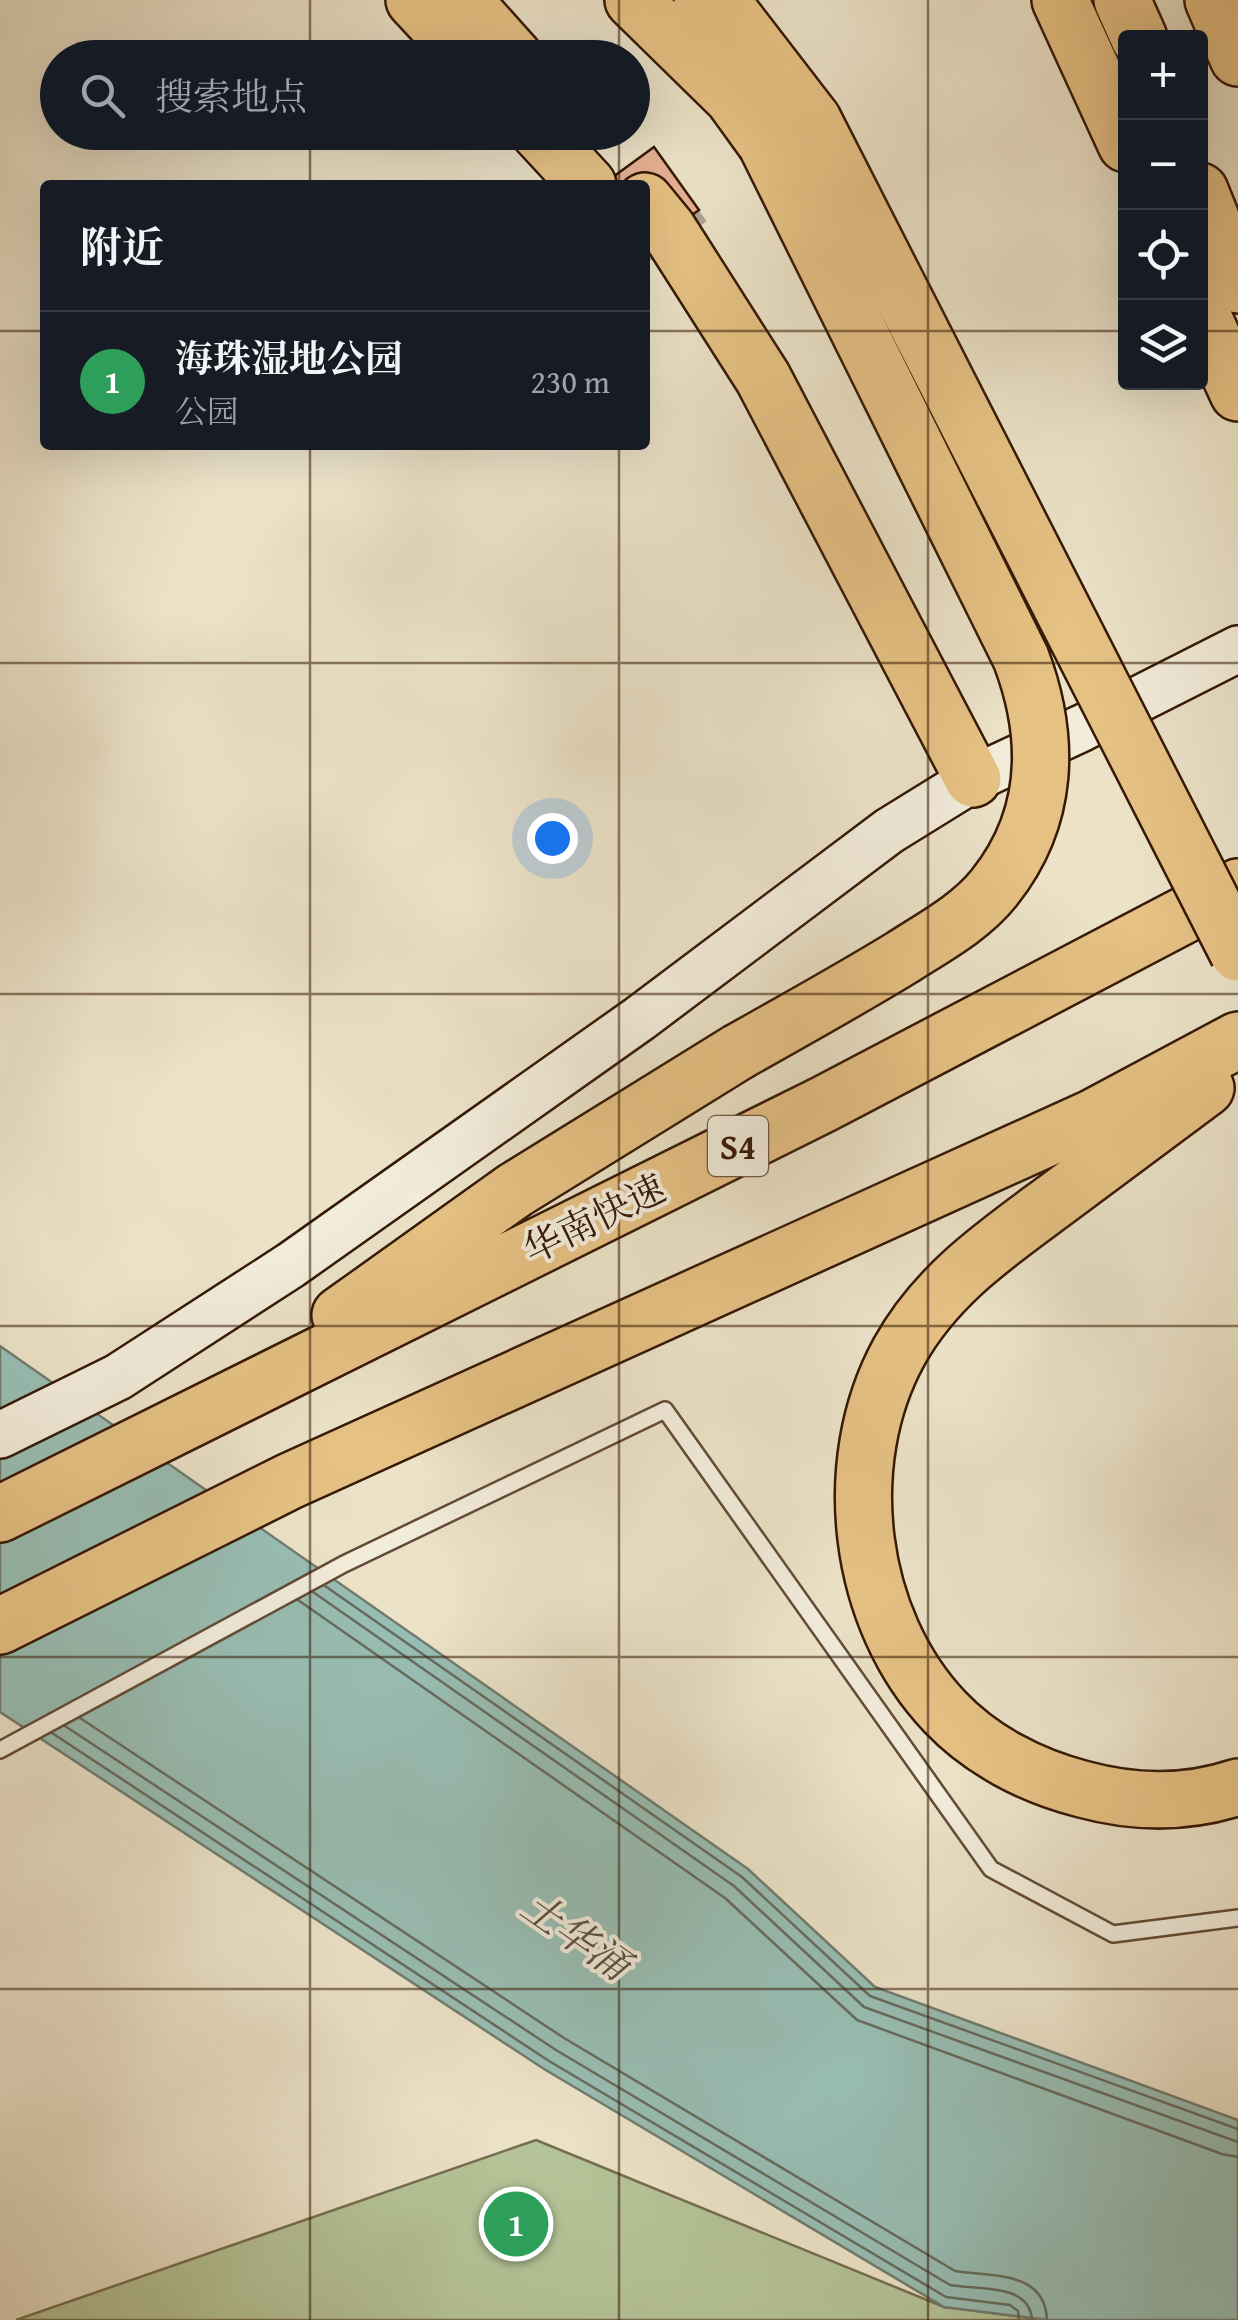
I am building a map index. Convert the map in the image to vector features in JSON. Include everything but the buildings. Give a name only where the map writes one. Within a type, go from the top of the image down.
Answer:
[{"type":"highway","points":[[414,0],[451,40]]},
{"type":"highway","points":[[463,0],[500,40]]},
{"type":"highway","points":[[634,0],[732,97],[790,132]]},
{"type":"highway","points":[[702,0],[790,132]]},
{"type":"highway","points":[[718,0],[1238,953]]},
{"type":"highway","points":[[234,1396],[368,1294],[515,1190],[738,1052],[870,977],[974,908],[994,889],[1030,822],[1042,763],[1035,695],[790,132],[743,0]]},
{"type":"highway","points":[[1060,0],[1118,127]]},
{"type":"highway","points":[[1122,0],[1135,30]]},
{"type":"highway","points":[[1213,0],[1238,58]]},
{"type":"highway","points":[[556,150],[583,180]]},
{"type":"highway","points":[[600,150],[627,180]]},
{"type":"highway","points":[[650,207],[668,229],[762,378],[960,787]]},
{"type":"highway","points":[[1208,210],[1238,285]]},
{"type":"highway","points":[[650,261],[736,389],[836,573],[960,787]]},
{"type":"highway","points":[[1208,327],[1238,393]]},
{"type":"highway","name":"华南快速","points":[[0,1514],[824,1104],[1238,887]]},
{"type":"highway","points":[[0,1626],[290,1481],[1094,1117],[1238,1040]]},
{"type":"highway","points":[[1238,1064],[997,1242],[950,1282],[913,1329],[885,1382],[868,1443],[864,1502],[870,1567],[891,1630],[927,1690],[970,1734],[996,1754],[1046,1778],[1104,1795],[1167,1800],[1238,1786]]},
{"type":"street","points":[[0,1435],[118,1378],[292,1265],[639,1019],[890,831],[960,787],[1238,648]]},
{"type":"lane","points":[[0,1750],[344,1564],[665,1410],[991,1869],[1113,1934],[1238,1918]]},
{"type":"green space","points":[[536,2140],[944,2307],[1049,2320],[16,2320]]},
{"type":"water","name":"土华涌","points":[[0,1346],[748,1869],[875,1987],[1238,2120],[1238,2320],[1049,2320],[944,2307],[544,2069],[0,1712]]},
{"type":"place","name":"海珠湿地公园","points":[[516,2224]]}]
